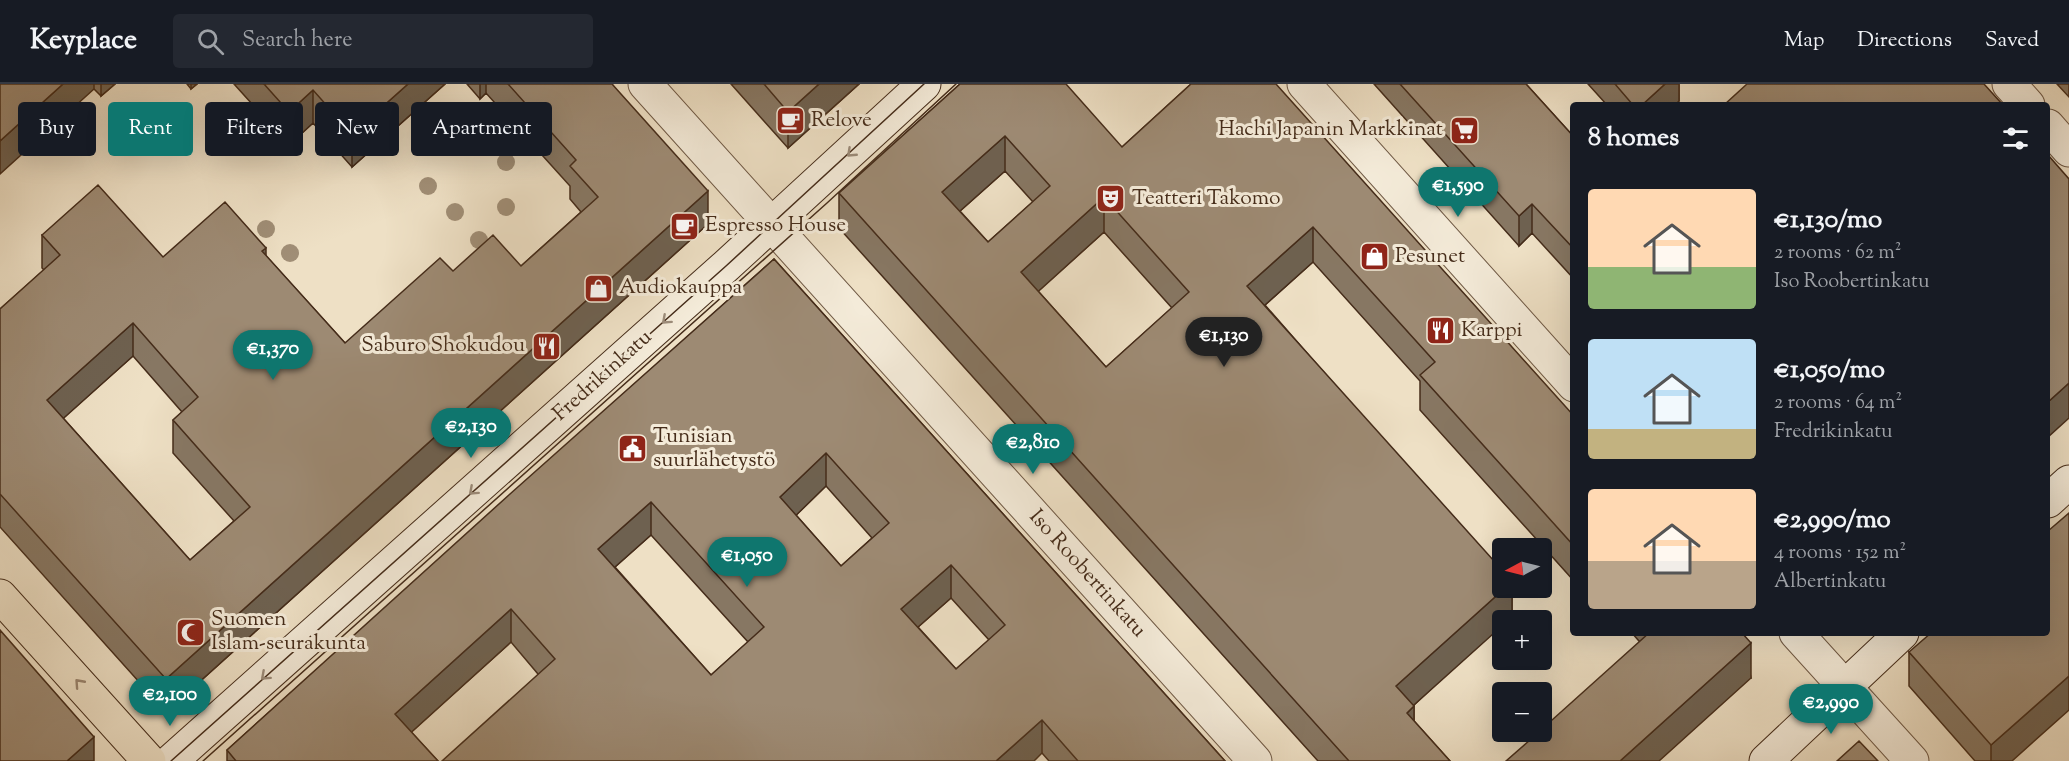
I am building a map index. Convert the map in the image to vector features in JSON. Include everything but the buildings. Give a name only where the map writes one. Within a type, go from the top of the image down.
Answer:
[{"type":"main road","points":[[0,596],[149,761]]},
{"type":"street","name":"Iso Roobertinkatu","points":[[645,84],[1255,761]]},
{"type":"street","name":"Fredrikinkatu","points":[[171,761],[772,224],[924,84]]},
{"type":"street","points":[[1304,84],[1570,381]]},
{"type":"street","points":[[2009,84],[2025,102]]},
{"type":"street","points":[[2050,128],[2069,150]]},
{"type":"street","points":[[2050,499],[2069,482]]},
{"type":"street","points":[[1799,636],[1912,761]]},
{"type":"street","points":[[1766,761],[1899,636]]},
{"type":"tram line","points":[[171,761],[726,266],[924,84]]},
{"type":"tram line","points":[[203,761],[827,203],[956,84]]},
{"type":"place","name":"Relove","points":[[790,121]]},
{"type":"place","name":"Hachi Japanin Markkinat","points":[[1464,130]]},
{"type":"place","name":"Teatteri Takomo","points":[[1111,199]]},
{"type":"place","name":"Espresso House","points":[[684,226]]},
{"type":"place","name":"Pesunet","points":[[1374,257]]},
{"type":"place","name":"Audiokauppa","points":[[598,288]]},
{"type":"place","name":"Karppi","points":[[1440,331]]},
{"type":"place","name":"Saburo Shokudou","points":[[546,346]]},
{"type":"place","name":"Tunisian suurlähetystö","points":[[632,449]]},
{"type":"place","name":"Suomen Islam-seurakunta","points":[[190,632]]}]
